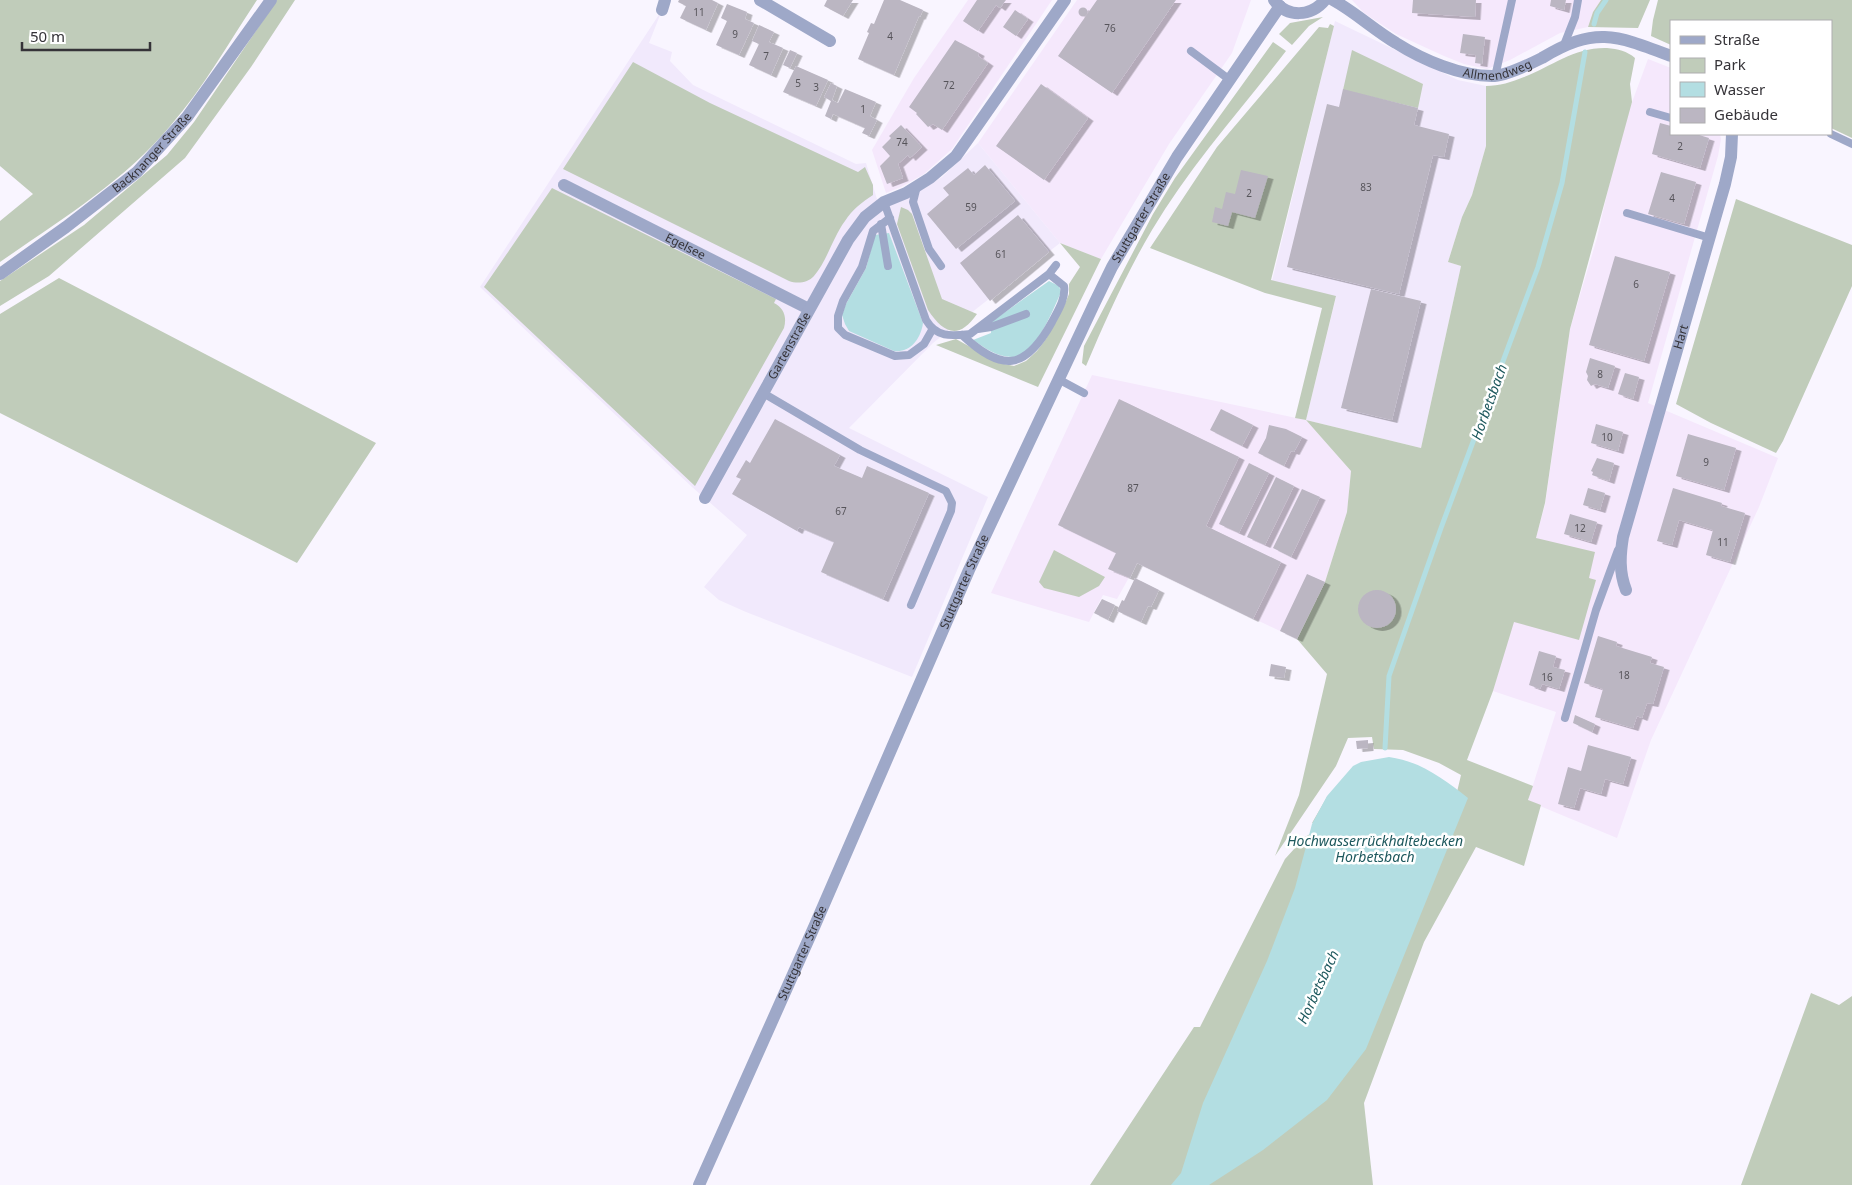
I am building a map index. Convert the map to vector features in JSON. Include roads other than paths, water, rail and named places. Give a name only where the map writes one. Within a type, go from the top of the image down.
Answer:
[{"type":"street","name":"Backnanger Straße","points":[[0,274],[66,227],[137,172],[187,117],[271,0]]},
{"type":"street","points":[[760,0],[830,41]]},
{"type":"street","name":"Gartenstraße","points":[[705,498],[848,240],[866,217],[884,202],[917,186],[945,167],[956,156],[1065,0]]},
{"type":"street","points":[[1277,3],[1291,12],[1303,13],[1314,10],[1325,0]]},
{"type":"street","name":"Allmendweg","points":[[1333,0],[1396,43],[1428,59],[1461,71],[1495,76],[1530,64],[1564,45],[1582,39],[1605,36],[1625,39],[1670,56]]},
{"type":"street","name":"Stuttgarter Straße","points":[[699,1185],[815,925],[969,570],[1112,267],[1177,157],[1230,80],[1277,3]]},
{"type":"street","name":"Hart","points":[[1626,590],[1620,567],[1623,537],[1710,238],[1731,158],[1731,135]]},
{"type":"street","name":"Egelsee","points":[[564,185],[809,309]]},
{"type":"lane","points":[[1495,76],[1512,0]]},
{"type":"lane","points":[[1564,45],[1575,17],[1578,0]]},
{"type":"lane","points":[[1191,51],[1230,80]]},
{"type":"lane","points":[[1650,112],[1670,118]]},
{"type":"lane","points":[[1832,134],[1852,144]]},
{"type":"lane","points":[[917,186],[913,202],[929,249],[941,266]]},
{"type":"lane","points":[[884,202],[926,320],[932,330],[943,334],[970,334],[1049,274],[1056,265]]},
{"type":"lane","points":[[1627,213],[1710,238]]},
{"type":"lane","points":[[890,218],[873,231],[862,267],[843,300],[838,316],[838,328],[845,335],[895,356],[909,354],[924,344],[932,330]]},
{"type":"lane","points":[[881,224],[888,266]]},
{"type":"lane","points":[[962,335],[984,353],[999,359],[1014,362],[1025,358],[1043,338],[1060,306],[1065,291],[1064,286],[1049,274]]},
{"type":"lane","points":[[976,330],[991,327],[1026,314]]},
{"type":"lane","points":[[1058,379],[1084,392]]},
{"type":"lane","points":[[763,393],[860,450],[946,491],[952,503],[951,510],[911,606]]},
{"type":"lane","name":"Hart","points":[[1565,718],[1596,610],[1623,537]]},
{"type":"water","points":[[889,233],[923,323],[920,334],[914,343],[905,350],[900,351],[894,351],[849,331],[842,315],[866,268],[875,235]]},
{"type":"water","points":[[1049,281],[1059,286],[1061,292],[1042,331],[1028,349],[1020,355],[1007,357],[991,352],[973,340],[991,333],[991,322]]},
{"type":"water","name":"Hochwasserrückhaltebecken Horbetsbach","points":[[1389,757],[1411,762],[1431,772],[1468,798],[1366,1049],[1327,1100],[1263,1150],[1209,1185],[1171,1185],[1181,1173],[1203,1103],[1267,961],[1295,888],[1312,824],[1327,796],[1353,766],[1361,762]]},
{"type":"waterway","name":"Horbetsbach","points":[[1594,24],[1597,13],[1606,0]]},
{"type":"waterway","name":"Horbetsbach","points":[[1385,748],[1389,676],[1441,528],[1538,267],[1562,183],[1585,52]]}]
